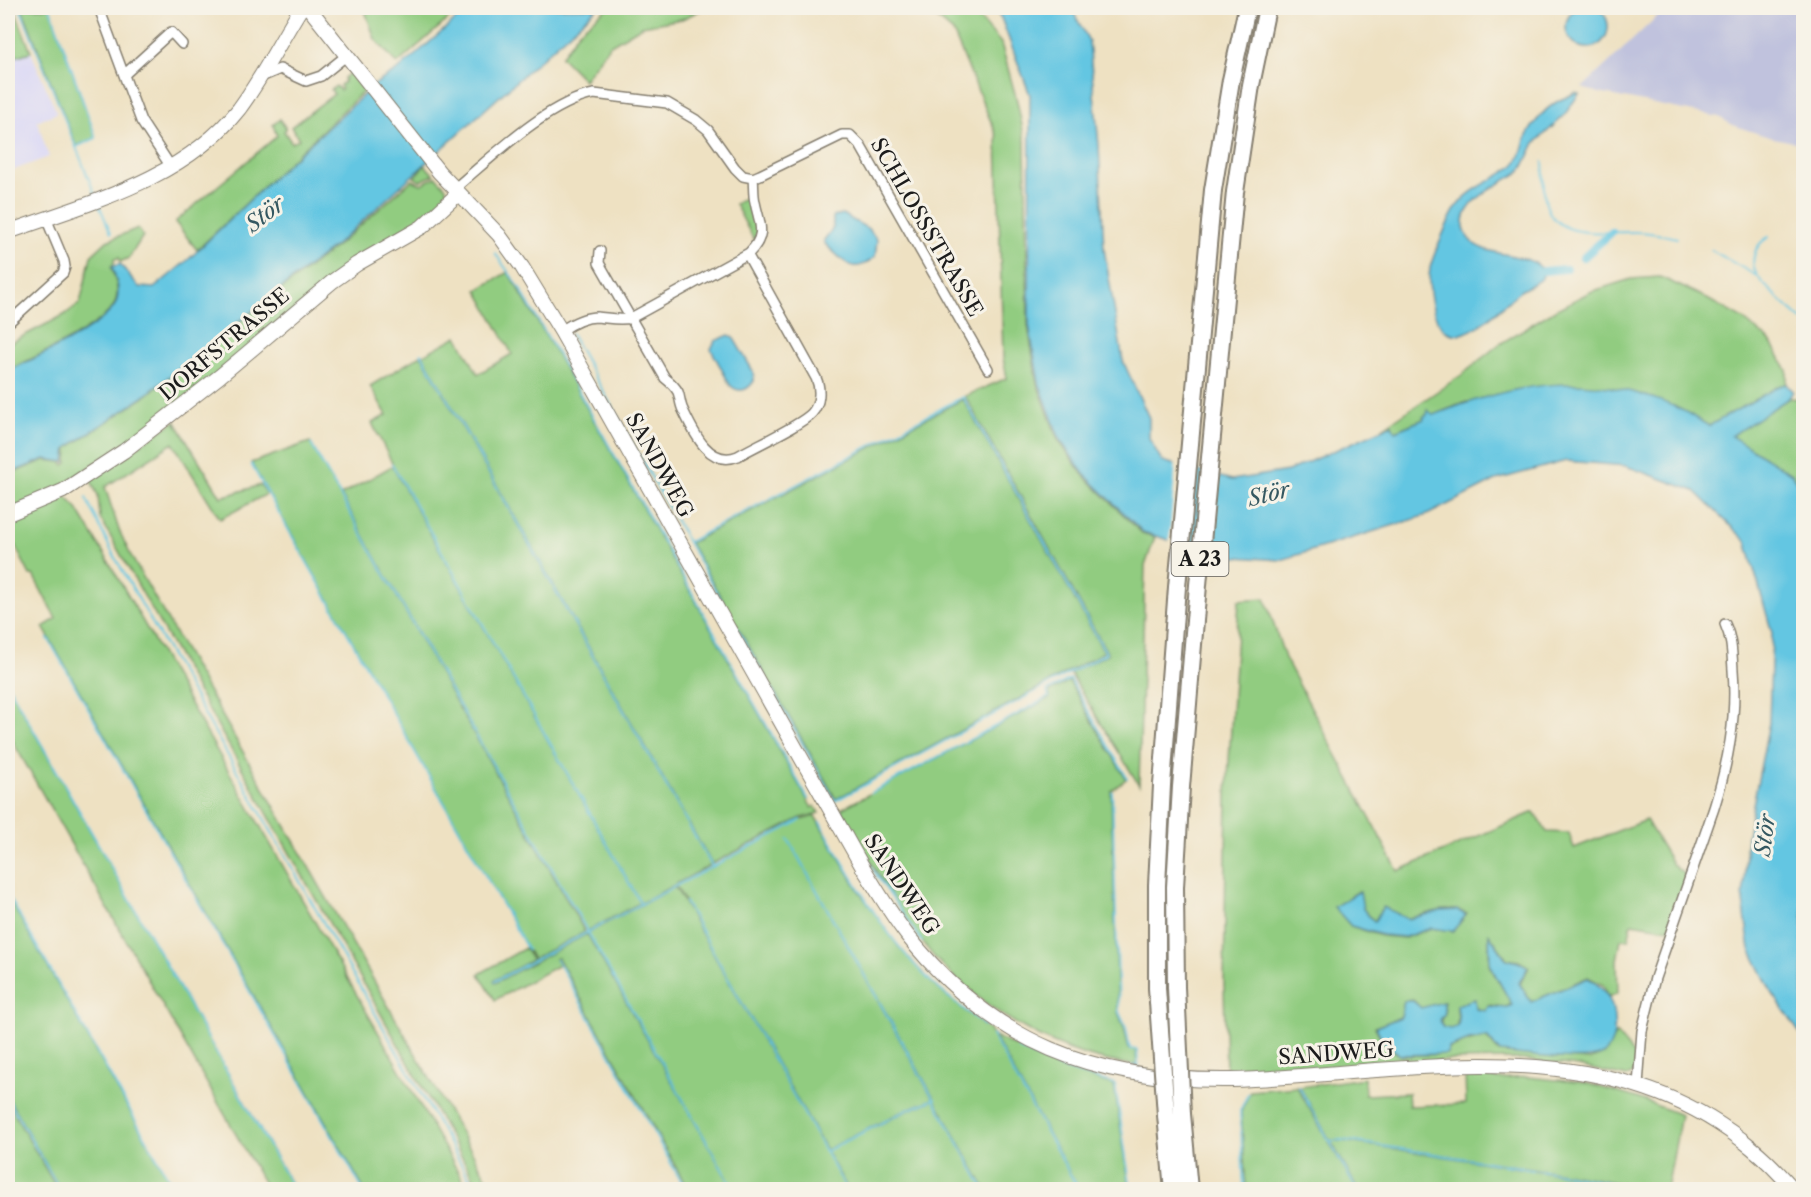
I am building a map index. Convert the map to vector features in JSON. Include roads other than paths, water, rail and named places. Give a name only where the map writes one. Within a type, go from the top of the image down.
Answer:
[{"type":"highway","name":"A 23","points":[[1189,1190],[1174,1114],[1157,988],[1157,885],[1176,598],[1213,190],[1231,80],[1247,8]]},
{"type":"highway","name":"A 23","points":[[1173,1190],[1175,887],[1181,787],[1235,192],[1251,85],[1267,8]]},
{"type":"street","points":[[99,8],[141,121],[171,167]]},
{"type":"street","points":[[8,232],[95,201],[171,167],[218,132],[238,110],[261,77],[301,8]]},
{"type":"street","name":"SANDWEG","points":[[309,8],[437,169],[499,235],[522,267],[561,331],[862,866],[907,934],[948,980],[981,1010],[1022,1035],[1073,1058],[1110,1069],[1148,1076],[1232,1080],[1453,1065],[1511,1064],[1595,1074],[1638,1085],[1678,1101],[1722,1126],[1751,1147],[1794,1190]]},
{"type":"street","points":[[124,74],[171,32],[182,44]]},
{"type":"street","points":[[261,77],[279,69],[306,81],[321,76],[346,56]]},
{"type":"street","points":[[457,190],[537,122],[567,102],[594,94],[667,103],[708,130],[738,172],[743,176],[753,178],[754,202],[761,225],[755,245],[747,254],[631,318],[620,320],[595,317],[561,331]]},
{"type":"street","name":"SCHLOSSSTRASSE","points":[[753,178],[842,135],[846,134],[854,138],[988,369]]},
{"type":"street","name":"DORFSTRASSE","points":[[8,514],[63,491],[124,451],[220,376],[333,281],[357,264],[423,227],[457,190]]},
{"type":"street","points":[[8,323],[63,273],[64,261],[46,218]]},
{"type":"street","points":[[600,251],[599,263],[665,378],[678,392],[682,408],[703,446],[708,452],[728,458],[738,456],[806,418],[817,404],[819,390],[816,378],[747,254]]},
{"type":"street","points":[[1638,1085],[1642,1031],[1654,978],[1714,808],[1729,747],[1734,714],[1734,680],[1731,637],[1725,624]]},
{"type":"water","points":[[1587,6],[1602,12],[1608,27],[1602,42],[1587,48],[1572,42],[1566,27],[1572,12]]},
{"type":"water","name":"Stör","points":[[469,8],[597,8],[337,244],[143,397],[67,448],[65,462],[45,459],[8,474],[8,371],[67,342],[99,322],[110,312],[116,303],[118,293],[112,267],[120,264],[139,287],[154,288],[189,259],[278,173],[378,82],[399,69]]},
{"type":"water","name":"Stör","points":[[993,8],[1071,8],[1089,41],[1099,146],[1104,249],[1123,361],[1149,418],[1149,438],[1162,461],[1232,480],[1288,471],[1392,425],[1395,431],[1424,419],[1427,410],[1434,415],[1494,395],[1524,388],[1582,384],[1612,388],[1642,395],[1678,408],[1709,426],[1779,386],[1787,384],[1793,391],[1789,398],[1731,436],[1792,474],[1803,492],[1803,1038],[1771,991],[1750,949],[1743,901],[1747,836],[1769,723],[1772,633],[1746,541],[1695,491],[1626,466],[1566,461],[1496,480],[1427,515],[1281,560],[1220,556],[1143,532],[1084,474],[1060,440],[1039,383],[1029,325],[1030,95],[1001,18]]},
{"type":"water","points":[[1575,93],[1579,94],[1563,117],[1535,143],[1519,172],[1483,194],[1468,209],[1464,218],[1468,238],[1476,245],[1536,264],[1544,271],[1542,278],[1519,292],[1475,328],[1460,334],[1451,333],[1443,328],[1433,310],[1429,277],[1435,254],[1451,217],[1458,205],[1470,193],[1517,162],[1526,138],[1543,113],[1555,103]]},
{"type":"water","points":[[842,214],[869,229],[877,240],[875,257],[865,264],[856,266],[847,263],[824,242],[833,228],[833,217]]},
{"type":"water","points":[[729,335],[733,337],[753,371],[754,381],[743,390],[730,385],[711,349],[715,341]]},
{"type":"water","points":[[1360,891],[1363,909],[1374,922],[1383,907],[1408,919],[1440,911],[1457,910],[1466,915],[1453,931],[1431,928],[1405,937],[1382,935],[1351,926],[1334,907]]},
{"type":"water","points":[[1489,934],[1506,959],[1528,967],[1519,983],[1531,1002],[1588,978],[1599,985],[1610,999],[1614,1022],[1612,1041],[1605,1053],[1586,1058],[1571,1058],[1500,1052],[1487,1037],[1469,1040],[1448,1048],[1447,1054],[1400,1055],[1383,1041],[1376,1027],[1401,1017],[1404,1001],[1413,1001],[1421,1008],[1443,1002],[1445,1013],[1440,1020],[1442,1027],[1450,1029],[1457,1027],[1459,1021],[1457,1005],[1475,999],[1476,1009],[1486,1011],[1488,1006],[1506,1008],[1512,1005],[1490,965]]},
{"type":"waterway","points":[[20,8],[96,197]]},
{"type":"waterway","points":[[50,8],[96,138],[76,147]]},
{"type":"waterway","points":[[1543,162],[1546,204],[1552,216],[1561,224],[1584,232],[1641,232],[1677,238]]},
{"type":"waterway","points":[[99,205],[111,233]]},
{"type":"waterway","points":[[1583,258],[1612,232]]},
{"type":"waterway","points":[[1769,237],[1756,249],[1753,261],[1756,273],[1769,290],[1804,322]]},
{"type":"waterway","points":[[1711,250],[1755,275]]},
{"type":"waterway","points":[[495,253],[519,287],[553,346],[808,799]]},
{"type":"waterway","points":[[1544,271],[1566,269]]},
{"type":"waterway","points":[[571,334],[688,542]]},
{"type":"waterway","points":[[421,353],[712,866]]},
{"type":"waterway","points":[[963,397],[1106,653],[835,801],[688,542],[963,397]]},
{"type":"waterway","points":[[311,444],[734,1190]]},
{"type":"waterway","points":[[251,464],[528,950]]},
{"type":"waterway","points":[[392,464],[641,904]]},
{"type":"waterway","points":[[86,498],[113,554],[476,1190]]},
{"type":"waterway","points":[[48,638],[363,1190]]},
{"type":"waterway","points":[[871,793],[1049,697],[1047,691],[1070,679],[1127,778]]},
{"type":"waterway","points":[[8,685],[294,1190]]},
{"type":"waterway","points":[[1112,792],[1119,1012],[1126,1028],[1130,1049],[1137,1050],[1138,1067],[1133,1066]]},
{"type":"waterway","points":[[840,812],[871,867],[922,942]]},
{"type":"waterway","points":[[495,981],[801,820]]},
{"type":"waterway","points":[[820,822],[872,910],[903,951],[938,988],[985,1026]]},
{"type":"waterway","points":[[788,839],[985,1190]]},
{"type":"waterway","points":[[8,895],[175,1190]]},
{"type":"waterway","points":[[685,902],[847,1190]]},
{"type":"waterway","points":[[557,960],[686,1190]]},
{"type":"waterway","points":[[992,1035],[1079,1190]]},
{"type":"waterway","points":[[1018,1048],[1061,1068],[1115,1084],[1131,1190]]},
{"type":"waterway","points":[[1299,1087],[1357,1190]]},
{"type":"waterway","points":[[1244,1190],[1240,1111],[1248,1094]]},
{"type":"waterway","points":[[8,1099],[60,1190]]},
{"type":"waterway","points":[[826,1151],[907,1110],[935,1099]]},
{"type":"waterway","points":[[1329,1141],[1342,1140],[1552,1172],[1646,1190]]}]
